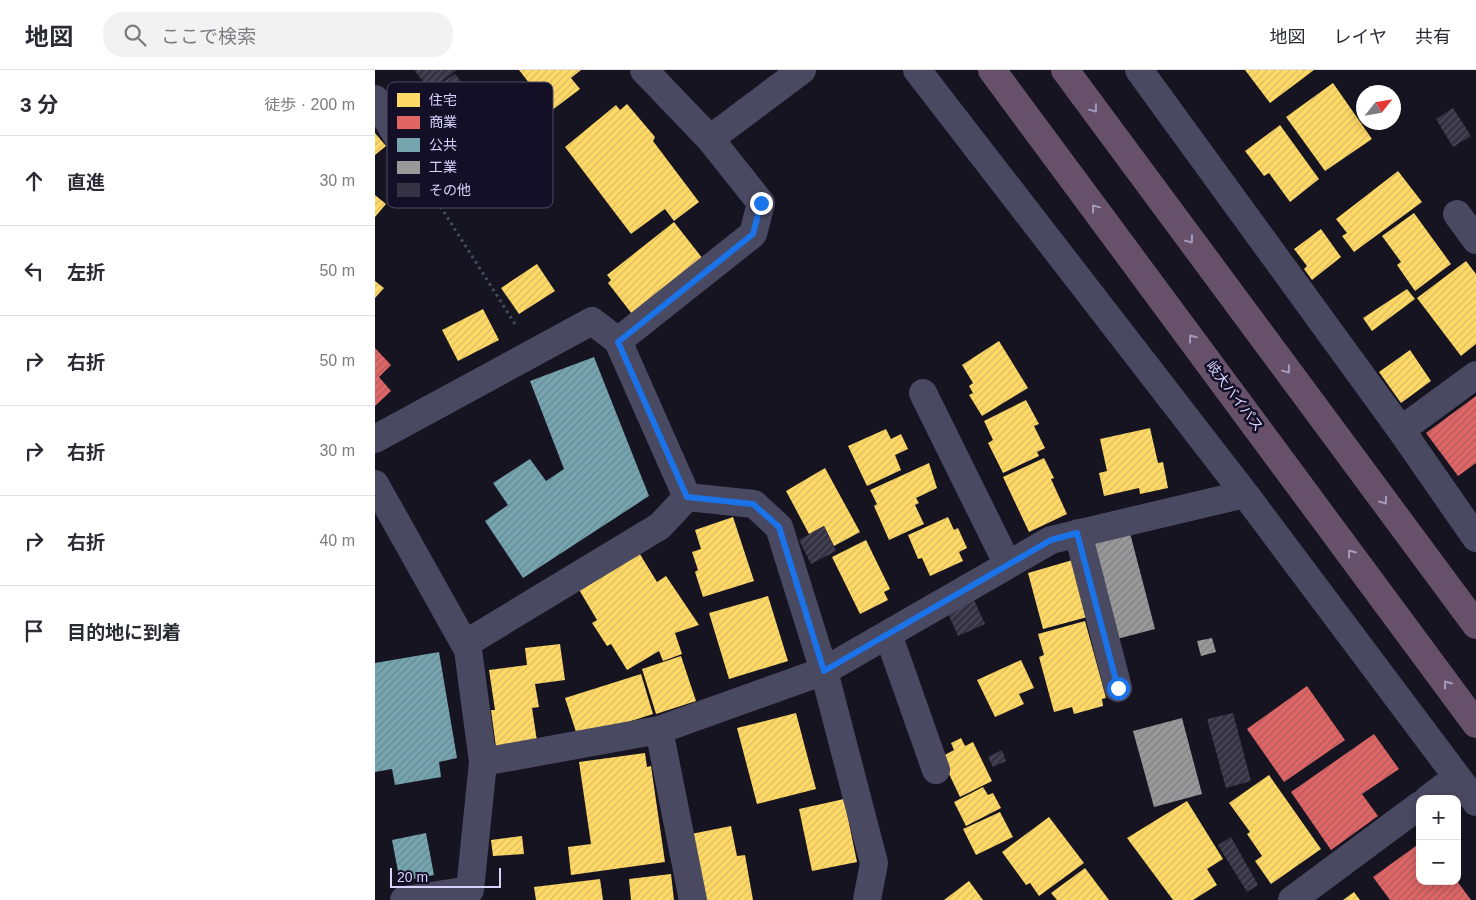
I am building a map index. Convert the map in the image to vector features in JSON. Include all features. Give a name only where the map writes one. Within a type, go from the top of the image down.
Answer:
[{"type":"highway","name":"岐大バイパス","points":[[993,70],[1476,724]]},
{"type":"highway","points":[[1065,70],[1476,625]]},
{"type":"street","points":[[618,342],[753,234],[761,203],[710,139],[644,70]]},
{"type":"street","points":[[710,139],[802,70]]},
{"type":"street","points":[[917,70],[1245,494],[1476,802]]},
{"type":"street","points":[[1139,70],[1401,430],[1476,538]]},
{"type":"street","points":[[375,98],[387,118]]},
{"type":"street","points":[[1457,214],[1476,240]]},
{"type":"street","points":[[375,439],[592,321],[618,342],[687,497]]},
{"type":"street","points":[[1401,430],[1476,375]]},
{"type":"street","points":[[923,393],[1008,565]]},
{"type":"street","points":[[375,484],[468,650],[483,762],[471,895],[404,900]]},
{"type":"street","points":[[483,762],[659,730],[824,671],[1051,540],[1245,494]]},
{"type":"street","points":[[465,644],[660,526],[687,497]]},
{"type":"street","points":[[687,497],[753,504],[779,527],[824,671],[874,863],[867,900]]},
{"type":"street","points":[[1077,533],[1118,688]]},
{"type":"street","points":[[888,634],[936,770]]},
{"type":"street","points":[[659,730],[693,900]]},
{"type":"street","points":[[1433,795],[1457,777]]},
{"type":"street","points":[[1292,900],[1416,808]]},
{"type":"path","points":[[442,208],[533,353]]},
{"type":"building: 住宅","points":[[519,70],[581,70],[571,78],[580,89],[553,109],[553,82],[528,82]]},
{"type":"building: 住宅","points":[[1245,70],[1314,70],[1270,103]]},
{"type":"building: 住宅","points":[[1333,83],[1356,116],[1356,130],[1366,130],[1372,139],[1325,171],[1286,117]]},
{"type":"building: 住宅","points":[[627,104],[655,137],[653,141],[699,202],[674,221],[665,209],[631,234],[565,147],[616,105],[620,110]]},
{"type":"building: 住宅","points":[[1280,125],[1319,179],[1290,202],[1269,173],[1264,176],[1245,151]]},
{"type":"building: 住宅","points":[[375,133],[386,146],[375,155]]},
{"type":"building: 住宅","points":[[1398,171],[1422,202],[1354,252],[1342,236],[1347,233],[1336,219]]},
{"type":"building: 住宅","points":[[375,195],[386,204],[375,217]]},
{"type":"building: 住宅","points":[[1414,213],[1451,264],[1415,291],[1397,265],[1401,262],[1382,236]]},
{"type":"building: 住宅","points":[[674,222],[703,259],[632,314],[608,283],[611,280],[607,275]]},
{"type":"building: 住宅","points":[[1321,229],[1341,257],[1312,280],[1304,269],[1307,266],[1294,249]]},
{"type":"building: 住宅","points":[[1466,261],[1476,274],[1476,344],[1461,356],[1417,298]]},
{"type":"building: 住宅","points":[[537,264],[555,291],[519,314],[501,288]]},
{"type":"building: 住宅","points":[[375,281],[384,288],[375,298]]},
{"type":"building: 住宅","points":[[1407,289],[1415,299],[1372,331],[1363,318]]},
{"type":"building: 住宅","points":[[483,309],[499,340],[458,361],[442,330]]},
{"type":"building: 住宅","points":[[999,341],[1028,388],[982,416],[969,395],[973,393],[969,386],[973,383],[962,365]]},
{"type":"building: 住宅","points":[[1410,350],[1431,381],[1401,403],[1379,372]]},
{"type":"building: 住宅","points":[[1026,400],[1039,424],[1034,426],[1045,448],[1037,452],[1039,456],[1003,473],[988,443],[993,440],[984,421]]},
{"type":"building: 住宅","points":[[1150,428],[1158,463],[1163,462],[1168,488],[1140,494],[1139,488],[1104,496],[1099,473],[1107,471],[1100,439]]},
{"type":"building: 住宅","points":[[886,429],[891,439],[901,434],[908,449],[895,455],[901,470],[867,486],[848,446]]},
{"type":"building: 住宅","points":[[1044,458],[1054,478],[1051,479],[1067,514],[1029,532],[1003,477]]},
{"type":"building: 住宅","points":[[929,463],[937,488],[916,498],[919,503],[915,505],[924,524],[889,540],[874,506],[877,504],[870,490]]},
{"type":"building: 住宅","points":[[825,468],[860,532],[834,546],[824,526],[809,534],[786,491]]},
{"type":"building: 住宅","points":[[733,517],[754,581],[703,597],[695,572],[698,570],[692,552],[701,549],[695,530]]},
{"type":"building: 住宅","points":[[948,517],[954,530],[958,528],[967,548],[959,552],[963,561],[930,576],[922,558],[918,559],[908,535]]},
{"type":"building: 住宅","points":[[866,540],[890,589],[884,592],[888,600],[860,614],[832,557]]},
{"type":"building: 住宅","points":[[638,551],[657,582],[666,576],[699,625],[675,633],[682,654],[663,661],[659,651],[627,670],[611,644],[607,646],[592,623],[597,620],[578,588]]},
{"type":"building: 住宅","points":[[1076,559],[1091,616],[1043,629],[1028,573]]},
{"type":"building: 住宅","points":[[768,596],[788,661],[729,679],[709,613]]},
{"type":"building: 住宅","points":[[1085,621],[1106,698],[1102,699],[1103,706],[1074,714],[1072,707],[1054,712],[1039,657],[1044,655],[1038,634]]},
{"type":"building: 住宅","points":[[560,644],[565,680],[535,684],[539,707],[532,708],[537,741],[496,747],[491,710],[495,710],[489,670],[527,665],[525,648]]},
{"type":"building: 住宅","points":[[681,656],[696,701],[656,714],[642,669]]},
{"type":"building: 住宅","points":[[1021,660],[1034,688],[1019,694],[1024,704],[995,717],[977,680]]},
{"type":"building: 住宅","points":[[641,674],[653,714],[578,738],[565,698]]},
{"type":"building: 住宅","points":[[796,713],[816,789],[757,804],[737,728]]},
{"type":"building: 住宅","points":[[961,738],[965,746],[973,742],[992,781],[960,797],[941,757],[954,750],[951,743]]},
{"type":"building: 住宅","points":[[645,753],[647,767],[651,766],[665,862],[571,875],[568,847],[591,844],[579,762]]},
{"type":"building: 住宅","points":[[1269,775],[1321,849],[1271,884],[1255,861],[1262,856],[1247,834],[1250,832],[1229,803]]},
{"type":"building: 住宅","points":[[983,787],[988,795],[993,793],[1001,808],[966,826],[954,802]]},
{"type":"building: 住宅","points":[[844,799],[857,862],[812,871],[799,809]]},
{"type":"building: 住宅","points":[[1187,801],[1223,859],[1207,869],[1217,885],[1193,900],[1173,900],[1127,838]]},
{"type":"building: 住宅","points":[[1000,812],[1013,837],[976,855],[963,829]]},
{"type":"building: 住宅","points":[[1049,817],[1084,863],[1039,896],[1030,883],[1026,885],[1002,852]]},
{"type":"building: 住宅","points":[[731,826],[737,856],[745,855],[753,900],[704,900],[691,834]]},
{"type":"building: 住宅","points":[[522,836],[524,854],[493,856],[491,840]]},
{"type":"building: 住宅","points":[[1085,868],[1109,900],[1057,900],[1051,893]]},
{"type":"building: 住宅","points":[[671,874],[674,900],[631,900],[629,879]]},
{"type":"building: 住宅","points":[[600,879],[603,900],[536,900],[534,887]]},
{"type":"building: 住宅","points":[[969,881],[983,900],[944,900]]},
{"type":"building: 住宅","points":[[1354,892],[1360,900],[1343,900]]},
{"type":"building: 商業","points":[[375,348],[391,365],[379,377],[391,391],[375,406]]},
{"type":"building: 商業","points":[[1476,396],[1476,463],[1458,476],[1426,433]]},
{"type":"building: 商業","points":[[1307,686],[1345,740],[1284,782],[1247,729]]},
{"type":"building: 商業","points":[[1374,734],[1399,769],[1362,794],[1378,816],[1331,850],[1291,792]]},
{"type":"building: 商業","points":[[1416,846],[1416,885],[1460,885],[1471,900],[1390,900],[1373,877]]},
{"type":"building: 公共","points":[[594,357],[649,496],[523,578],[485,521],[508,505],[493,483],[530,459],[546,481],[564,469],[530,381]]},
{"type":"building: 公共","points":[[439,652],[457,758],[439,762],[441,777],[395,785],[392,769],[375,772],[375,663]]},
{"type":"building: 公共","points":[[426,833],[434,875],[400,882],[392,840]]},
{"type":"building: 工業","points":[[1130,533],[1155,629],[1113,640],[1088,544]]},
{"type":"building: 工業","points":[[1212,638],[1216,652],[1201,656],[1197,641]]},
{"type":"building: 工業","points":[[1182,718],[1202,794],[1154,807],[1133,731]]},
{"type":"building: その他","points":[[414,70],[457,70],[441,82],[424,82]]},
{"type":"building: その他","points":[[455,74],[461,82],[443,82]]},
{"type":"building: その他","points":[[1453,108],[1471,136],[1453,147],[1436,119]]},
{"type":"building: その他","points":[[824,526],[836,551],[811,564],[799,540]]},
{"type":"building: その他","points":[[974,600],[985,624],[958,636],[947,611]]},
{"type":"building: その他","points":[[1233,713],[1251,781],[1226,788],[1207,719]]},
{"type":"building: その他","points":[[1002,750],[1006,761],[993,767],[988,757]]},
{"type":"building: その他","points":[[1231,837],[1258,885],[1247,892],[1218,845]]},
{"type":"route","points":[[761,203],[753,234],[618,342],[687,497],[753,504],[779,527],[824,671],[1051,540],[1077,533],[1118,688]]}]
